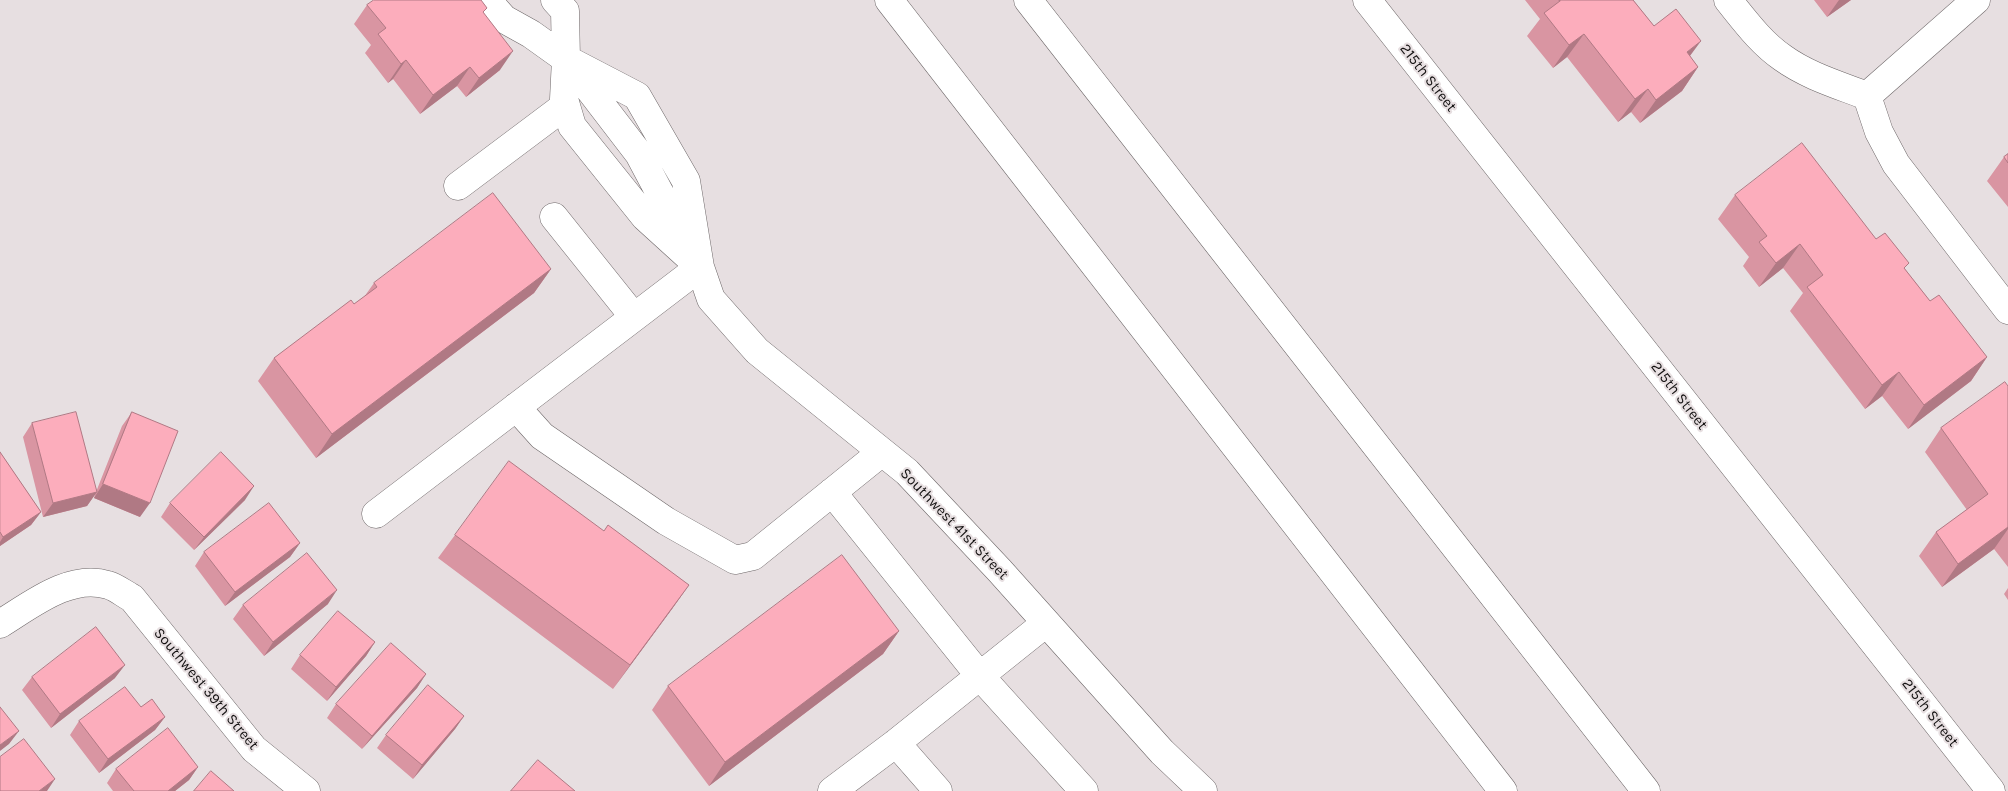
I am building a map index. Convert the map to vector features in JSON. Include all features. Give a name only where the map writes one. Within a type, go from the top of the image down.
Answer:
[{"type":"main road","points":[[487,0],[504,18],[531,34],[566,59]]},
{"type":"main road","name":"Southwest 41st Street","points":[[555,0],[565,11],[566,59],[564,99],[572,126],[645,217],[700,267]]},
{"type":"main road","points":[[889,0],[1503,791]]},
{"type":"main road","points":[[1028,0],[1646,791]]},
{"type":"main road","name":"215th Street","points":[[1367,0],[1991,791]]},
{"type":"main road","points":[[1728,0],[1753,31],[1783,58],[1810,73],[1867,96],[1879,132],[1896,164],[2008,310]]},
{"type":"main road","points":[[1867,96],[1976,0]]},
{"type":"main road","name":"Southwest 41st Street","points":[[566,59],[637,96],[686,181],[700,267],[711,299],[756,351],[907,472],[1000,570],[1162,752],[1203,791]]},
{"type":"main road","points":[[458,186],[566,105]]},
{"type":"main road","points":[[554,217],[634,318]]},
{"type":"main road","points":[[376,514],[700,267]]},
{"type":"main road","points":[[516,407],[542,436],[666,521],[735,560],[753,556],[882,452]]},
{"type":"main road","points":[[832,492],[979,675],[1084,791]]},
{"type":"main road","name":"Southwest 39th Street","points":[[0,624],[45,596],[79,582],[108,585],[132,598],[254,749],[306,791]]},
{"type":"main road","points":[[832,791],[1046,623]]},
{"type":"main road","points":[[896,742],[938,791]]},
{"type":"building","points":[[374,0],[481,0],[487,8],[483,12],[513,51],[479,78],[470,67],[433,95],[406,60],[401,64],[378,34],[386,28],[367,5]]},
{"type":"building","points":[[1559,0],[1633,0],[1654,26],[1676,9],[1701,41],[1687,52],[1698,67],[1656,100],[1648,89],[1635,99],[1584,34],[1569,45],[1544,13]]},
{"type":"building","points":[[1802,143],[1876,239],[1885,233],[1909,263],[1904,268],[1930,301],[1939,295],[1987,357],[1924,405],[1899,372],[1882,385],[1807,287],[1823,275],[1800,244],[1776,263],[1759,242],[1767,236],[1735,195]]},
{"type":"building","points":[[2008,154],[2008,163],[2004,157]]},
{"type":"building","points":[[493,193],[551,269],[332,434],[274,358],[351,300],[354,304],[377,287],[374,283]]},
{"type":"building","points":[[2005,382],[2008,386],[2008,527],[1958,564],[1936,532],[1988,494],[1941,428]]},
{"type":"building","points":[[76,412],[97,492],[53,503],[32,423]]},
{"type":"building","points":[[132,412],[178,431],[150,503],[103,484]]},
{"type":"building","points":[[0,452],[41,512],[3,537],[0,532]]},
{"type":"building","points":[[221,452],[254,486],[204,537],[170,503]]},
{"type":"building","points":[[509,461],[604,531],[608,525],[689,585],[630,665],[455,535]]},
{"type":"building","points":[[269,503],[300,543],[235,592],[204,552]]},
{"type":"building","points":[[307,553],[337,590],[273,642],[243,605]]},
{"type":"building","points":[[842,555],[899,631],[725,762],[668,686]]},
{"type":"building","points":[[338,611],[375,642],[336,687],[300,655]]},
{"type":"building","points":[[96,627],[125,665],[60,714],[32,677]]},
{"type":"building","points":[[391,643],[426,674],[372,736],[336,704]]},
{"type":"building","points":[[428,685],[464,716],[422,765],[386,735]]},
{"type":"building","points":[[125,687],[141,707],[152,699],[165,717],[108,759],[79,721]]},
{"type":"building","points":[[0,707],[19,731],[0,745]]},
{"type":"building","points":[[168,728],[198,767],[168,791],[134,791],[116,769]]},
{"type":"building","points":[[24,739],[55,779],[39,791],[0,791],[0,757]]},
{"type":"building","points":[[538,760],[575,791],[511,791]]},
{"type":"building","points":[[211,771],[234,791],[194,791]]}]
